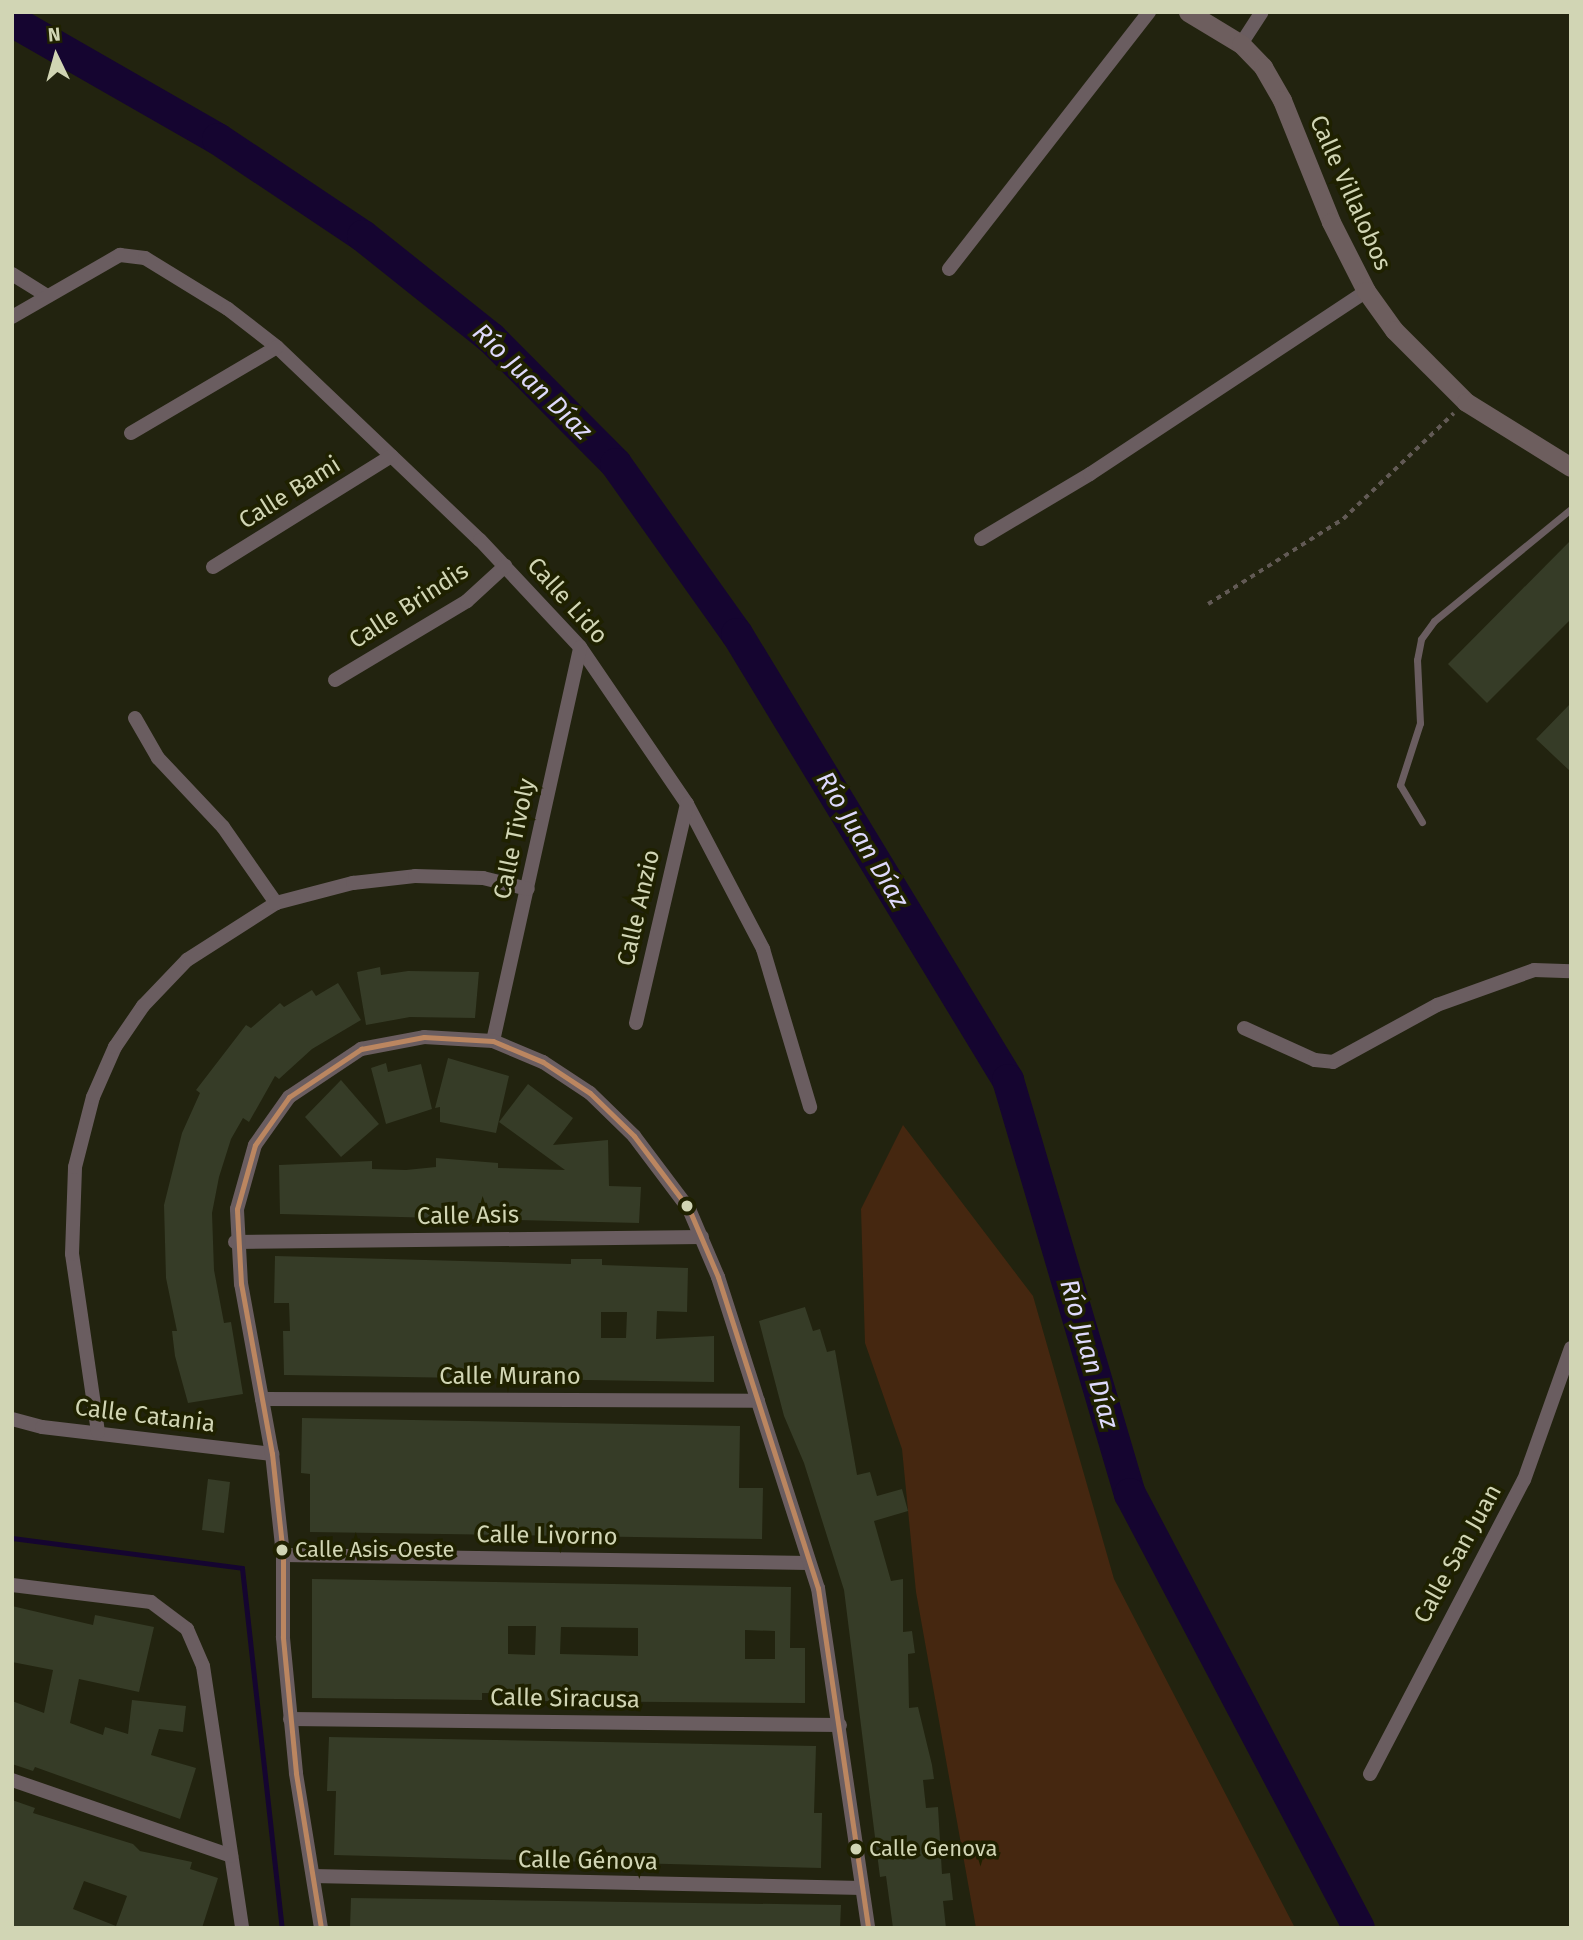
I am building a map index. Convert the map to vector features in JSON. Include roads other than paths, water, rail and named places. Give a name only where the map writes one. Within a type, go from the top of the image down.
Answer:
[{"type":"main road","name":"Calle Villalobos","points":[[1188,12],[1241,44],[1263,67],[1282,100],[1331,222],[1366,290],[1394,330],[1466,402],[1571,467]]},
{"type":"street","points":[[949,269],[1149,12]]},
{"type":"street","points":[[1241,44],[1262,12]]},
{"type":"street","name":"Calle Lido","points":[[45,295],[127,254],[145,258],[277,347],[505,566],[580,647],[687,804],[763,949],[810,1107]]},
{"type":"street","points":[[12,274],[45,295],[12,317]]},
{"type":"street","points":[[981,539],[1090,474],[1366,290]]},
{"type":"street","points":[[131,433],[277,347]]},
{"type":"street","name":"Calle Bami","points":[[213,567],[391,456]]},
{"type":"street","name":"Calle Brindis","points":[[335,680],[467,601],[505,566]]},
{"type":"street","name":"Calle Tivoly","points":[[492,1041],[580,647]]},
{"type":"street","points":[[135,718],[158,758],[223,827],[275,903]]},
{"type":"street","name":"Calle Anzio","points":[[636,1023],[687,804]]},
{"type":"street","points":[[98,1432],[72,1254],[71,1210],[85,1119],[115,1047],[161,985],[231,929],[275,903],[353,883],[415,876],[483,878],[528,889]]},
{"type":"street","points":[[1244,1028],[1315,1060],[1333,1062],[1437,1005],[1534,970],[1571,971]]},
{"type":"street","points":[[321,1928],[290,1719],[283,1637],[284,1555],[272,1454],[235,1242],[243,1176],[255,1145],[276,1112],[310,1079],[361,1049],[424,1037],[492,1041],[543,1062],[590,1093],[654,1157],[702,1237],[758,1401],[824,1618],[868,1928]]},
{"type":"street","name":"Calle Asis","points":[[235,1242],[702,1237]]},
{"type":"street","name":"Calle San Juan","points":[[1370,1774],[1524,1480],[1571,1348]]},
{"type":"street","name":"Calle Murano","points":[[262,1399],[758,1401]]},
{"type":"street","name":"Calle Catania","points":[[12,1419],[272,1454]]},
{"type":"street","name":"Calle Livorno","points":[[284,1555],[809,1563]]},
{"type":"street","points":[[12,1585],[151,1602],[180,1621],[195,1643],[203,1666],[242,1928]]},
{"type":"street","name":"Calle Siracusa","points":[[290,1719],[840,1725]]},
{"type":"street","points":[[12,1780],[232,1856]]},
{"type":"street","name":"Calle Génova","points":[[313,1876],[862,1888]]},
{"type":"lane","points":[[1422,822],[1400,785],[1420,723],[1417,660],[1422,639],[1434,621],[1571,509]]},
{"type":"waterway","name":"Río Juan Díaz","points":[[12,21],[218,139],[363,236],[491,338],[616,464],[737,634],[1008,1080],[1130,1494],[1359,1928]]},
{"type":"waterway","points":[[12,1538],[242,1568],[282,1928]]},
{"type":"place","name":"Calle Asis-Oeste","points":[[282,1550]]},
{"type":"place","name":"Calle Genova","points":[[856,1849]]}]
